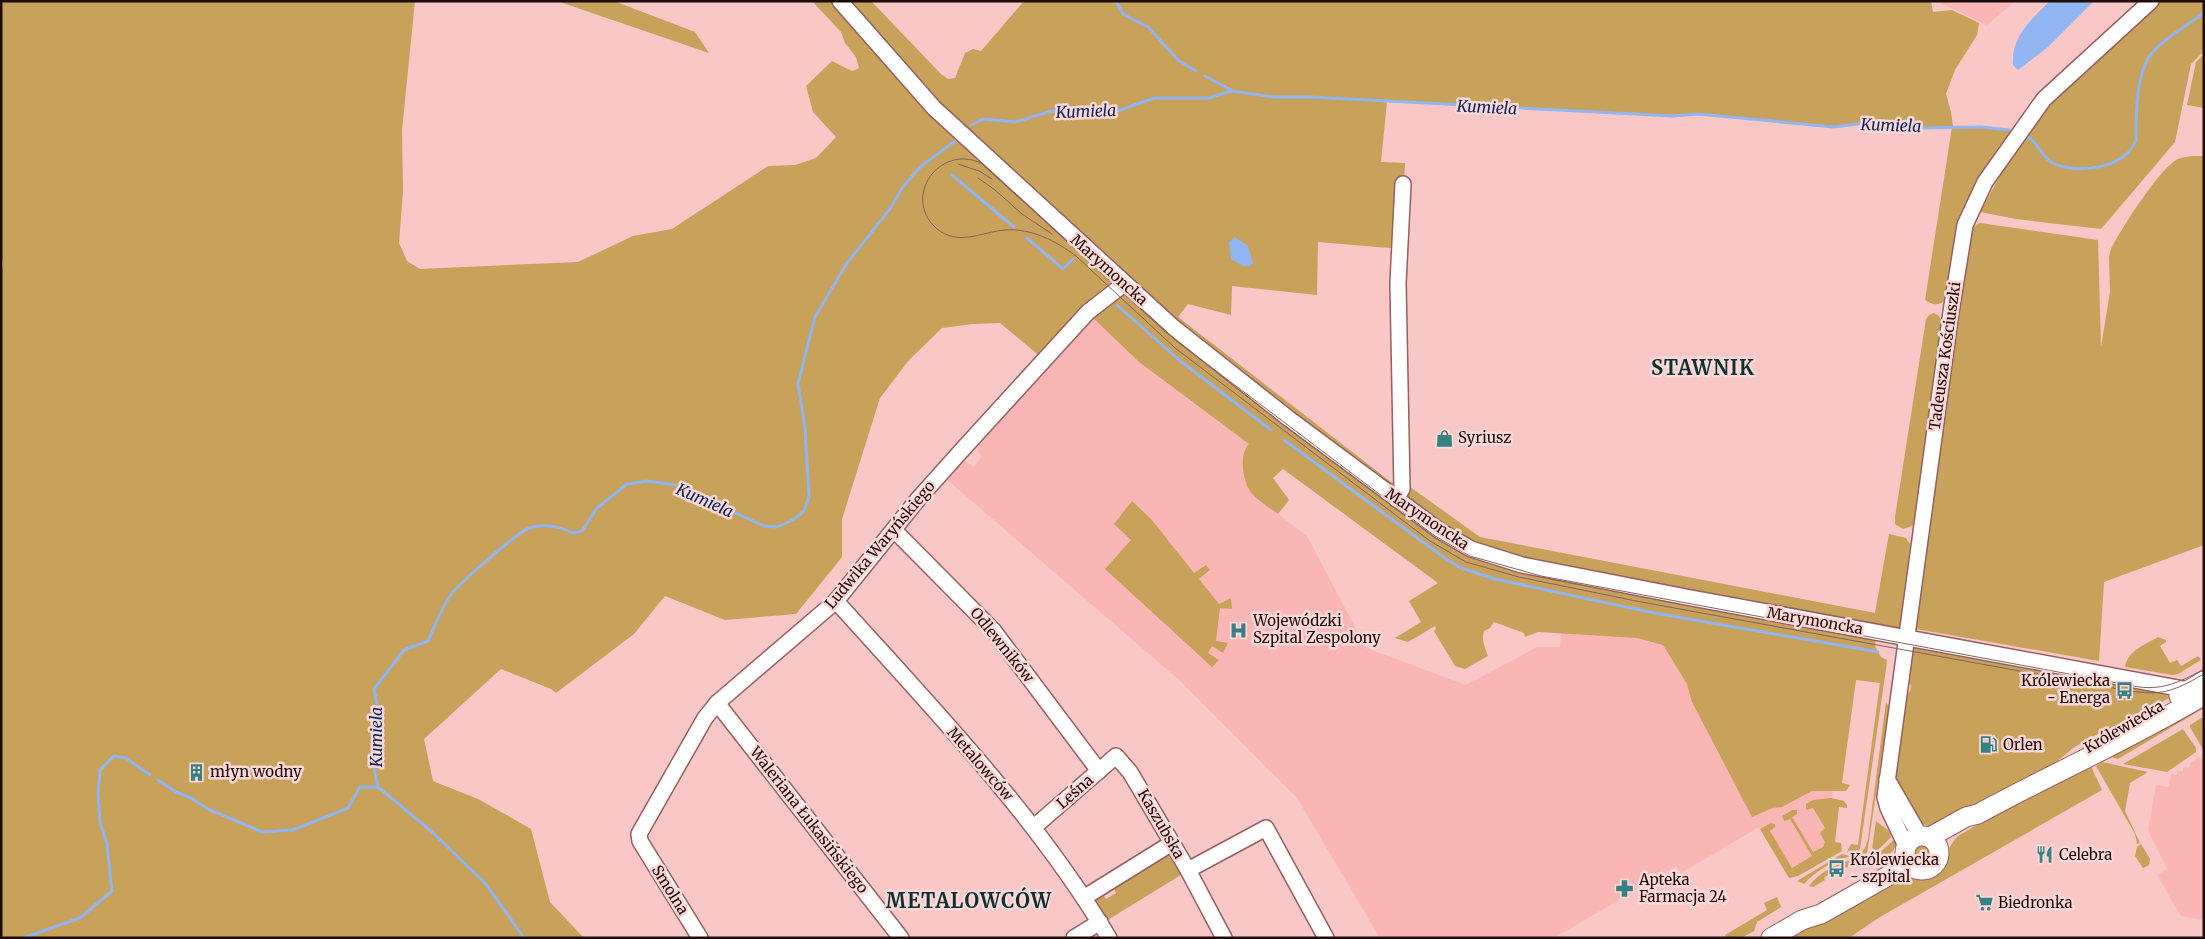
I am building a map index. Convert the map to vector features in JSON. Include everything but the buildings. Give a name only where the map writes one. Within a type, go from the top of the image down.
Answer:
[{"type":"main road","name":"Królewiecka","points":[[1772,938],[1802,920],[1812,908],[1918,847],[1970,824],[1978,814],[2046,777],[2152,726],[2199,689]]},
{"type":"street","name":"Marymoncka","points":[[840,1],[934,108],[1124,284],[1210,358],[1456,542],[1495,558],[1677,595],[1906,638],[2199,689]]},
{"type":"street","name":"Tadeusza Kościuszki","points":[[1918,847],[1887,779],[1961,241],[1968,216],[1979,193],[2011,144],[2044,99],[2151,1]]},
{"type":"street","points":[[1396,498],[1402,489],[1398,283],[1404,184]]},
{"type":"street","name":"Ludwika Waryńskiego","points":[[640,841],[640,830],[705,718],[717,702],[836,601],[919,498],[1088,312],[1124,284]]},
{"type":"street","name":"Odlewników","points":[[894,530],[993,630],[1099,771]]},
{"type":"street","name":"Metalowców","points":[[836,601],[984,767],[1034,827],[1084,897],[1109,938]]},
{"type":"street","name":"Waleriana Łukasińskiego","points":[[717,702],[901,938]]},
{"type":"street","name":"Leśna","points":[[1034,827],[1116,756]]},
{"type":"street","name":"Kaszubska","points":[[1116,756],[1130,772],[1188,870],[1266,828],[1326,938]]},
{"type":"street","name":"Smolna","points":[[640,841],[700,938]]},
{"type":"street","points":[[1084,897],[1172,843]]},
{"type":"street","points":[[1188,870],[1224,938]]},
{"type":"street","points":[[1074,938],[1100,922]]},
{"type":"shaded area","points":[[1,1],[415,1],[402,130],[403,191],[399,243],[407,261],[420,269],[578,262],[633,236],[672,229],[768,166],[795,165],[816,158],[836,137],[813,112],[806,86],[832,61],[852,71],[859,68],[856,57],[845,43],[841,32],[812,1],[871,1],[948,79],[955,78],[965,53],[973,49],[981,51],[1024,1],[1931,1],[1933,12],[1952,10],[1979,23],[1977,35],[1955,70],[1946,94],[1953,127],[1981,127],[2013,131],[1991,164],[1948,297],[1943,302],[1934,304],[1925,300],[1952,127],[1920,128],[1865,123],[1834,127],[1698,114],[1673,116],[1387,101],[1381,162],[1405,163],[1401,249],[1318,242],[1317,295],[1232,286],[1231,315],[1188,304],[1178,317],[1391,482],[1406,484],[1480,537],[1875,613],[1889,534],[1906,538],[1912,547],[1901,625],[1898,629],[1561,568],[1466,542],[1110,279],[1111,288],[1041,357],[1000,323],[942,328],[909,360],[880,398],[842,519],[842,557],[796,614],[725,620],[665,596],[634,634],[556,693],[551,689],[501,669],[424,739],[433,781],[478,799],[531,829],[550,902],[584,938],[1,938],[1,277],[3,264],[1,251]]},
{"type":"shaded area","points":[[557,1],[614,1],[695,32],[709,53]]},
{"type":"shaded area","points":[[1936,1],[2015,1],[1987,25]]},
{"type":"shaded area","points":[[2160,1],[2204,1],[2204,51],[2191,64],[2175,142],[2108,221],[2101,229],[2016,219],[1980,212],[2000,176],[1997,174],[2039,114]]},
{"type":"shaded area","points":[[2204,54],[2204,108],[2187,105],[2196,62]]},
{"type":"shaded area","points":[[2204,156],[2204,545],[2104,582],[2099,661],[1916,629],[1959,298],[1972,225],[1976,227],[1975,225],[1980,223],[2098,240],[2101,347],[2110,292],[2109,257],[2111,249],[2132,214],[2162,173],[2178,159]]},
{"type":"shaded area","points":[[1123,295],[1129,296],[1447,541],[1876,637],[1875,646],[1881,657],[1887,660],[1860,849],[1855,854],[1847,852],[1851,844],[1858,845],[1880,683],[1856,680],[1842,783],[1850,785],[1846,791],[1812,791],[1782,807],[1773,808],[1752,817],[1692,702],[1687,684],[1663,645],[1637,638],[1538,632],[1525,637],[1524,633],[1494,622],[1483,634],[1488,656],[1465,669],[1455,666],[1434,631],[1436,629],[1435,626],[1408,642],[1395,638],[1421,622],[1409,601],[1438,583],[1283,469],[1273,478],[1289,500],[1278,514],[1256,498],[1244,477],[1244,455],[1249,444],[1139,362],[1091,316]]},
{"type":"shaded area","points":[[1934,313],[1939,316],[1943,323],[1917,521],[1912,526],[1903,529],[1895,524],[1895,517],[1926,319]]},
{"type":"shaded area","name":"Wojewódzki Szpital Zespolony","points":[[1094,318],[1139,362],[1249,444],[1251,493],[1307,536],[1366,648],[1466,685],[1537,647],[1560,647],[1562,623],[1847,675],[1825,853],[1787,875],[1759,827],[1681,873],[1676,866],[1554,938],[1380,938],[1297,798],[1178,679],[944,477],[960,462],[965,461],[974,467],[982,457],[978,450],[979,443]]},
{"type":"shaded area","points":[[1132,501],[1151,519],[1194,573],[1206,565],[1210,570],[1199,579],[1219,604],[1231,598],[1232,609],[1220,608],[1216,641],[1228,643],[1223,653],[1212,646],[1208,653],[1219,660],[1212,667],[1105,569],[1131,540],[1114,524]]},
{"type":"shaded area","points":[[2158,637],[2166,640],[2160,646],[2170,663],[2177,660],[2181,666],[2198,656],[2201,660],[2178,674],[2172,675],[2125,667],[2133,652]]},
{"type":"shaded area","points":[[1913,645],[2174,695],[2132,720],[2103,731],[2073,748],[2051,767],[1931,827],[1919,822],[1894,779],[1907,692],[1910,692],[1911,685],[1908,684]]},
{"type":"shaded area","points":[[1886,702],[1889,707],[1867,854],[1861,859],[1857,857],[1865,848],[1868,839]]},
{"type":"shaded area","points":[[2204,702],[2204,708],[2118,759],[2101,754],[2089,762],[2102,790],[1880,917],[1849,938],[1784,938],[1907,875],[1920,879],[1929,878],[1936,874],[1958,836],[2100,753]]},
{"type":"shaded area","points":[[2204,718],[2204,751],[2190,727],[2190,725]]},
{"type":"shaded area","points":[[2183,729],[2196,748],[2196,752],[2167,772],[2123,764]]},
{"type":"shaded area","points":[[2200,757],[2204,762],[2204,920],[2181,916],[2157,875],[2167,869],[2148,830],[2156,785],[2169,787],[2171,774],[2176,776],[2178,771],[2183,772],[2183,767],[2189,768],[2190,763]]},
{"type":"shaded area","points":[[2102,762],[2148,772],[2130,783],[2125,811],[2140,843],[2137,844],[2135,834],[2096,766]]},
{"type":"shaded area","points":[[1831,798],[1844,801],[1847,805],[1847,808],[1839,807],[1835,842],[1841,843],[1842,851],[1798,876],[1789,878],[1760,829],[1771,823],[1775,824],[1775,827],[1770,831],[1792,868],[1812,856],[1790,819],[1784,821],[1782,816],[1792,810],[1797,810],[1797,814],[1792,817],[1813,852],[1823,847],[1825,842],[1820,833],[1825,828],[1813,808],[1806,810],[1806,804],[1813,800]]},
{"type":"shaded area","points":[[1876,821],[1889,831],[1891,837],[1876,852],[1872,849]]},
{"type":"shaded area","points":[[1897,837],[1895,848],[1888,856],[1869,866],[1867,864]]},
{"type":"shaded area","points":[[1921,844],[1927,847],[1930,853],[1927,859],[1921,862],[1915,859],[1912,853],[1915,847]]},
{"type":"shaded area","points":[[2141,844],[2150,859],[2149,865],[2143,868],[2135,856],[2137,847]]},
{"type":"shaded area","points":[[1170,854],[1184,873],[1106,921],[1096,907],[1098,897],[1102,893],[1106,899],[1116,893],[1113,886]]},
{"type":"shaded area","points":[[1842,854],[1850,856],[1825,867],[1804,884],[1797,881]]},
{"type":"shaded area","points":[[1852,860],[1852,864],[1846,868],[1843,863]]},
{"type":"shaded area","points":[[1843,863],[1829,872],[1824,878],[1825,880],[1813,887],[1809,886],[1817,877]]},
{"type":"shaded area","points":[[1777,897],[1781,907],[1757,922],[1754,931],[1741,938],[1727,938],[1725,935],[1767,910],[1764,903]]},
{"type":"water","points":[[2050,1],[2094,1],[2048,47],[2018,70],[2013,65],[2015,45],[2029,22]]},
{"type":"water","points":[[1235,237],[1248,246],[1253,263],[1250,266],[1243,266],[1231,259],[1229,242]]},
{"type":"waterway","points":[[1116,1],[1123,14],[1148,27],[1179,61],[1196,71]]},
{"type":"waterway","name":"Kumiela","points":[[2028,137],[2035,142],[2047,159],[2061,166],[2087,169],[2100,167],[2123,157],[2131,149],[2136,139],[2138,94],[2147,61],[2162,43],[2204,13]]},
{"type":"waterway","points":[[1205,76],[1231,90]]},
{"type":"waterway","name":"Kumiela","points":[[971,125],[983,119],[1015,122],[1052,111],[1115,112],[1154,98],[1209,98],[1231,91],[1274,97],[1311,97],[1673,116],[1698,114],[1834,127],[1865,123],[1920,128],[1981,127],[2009,130]]},
{"type":"waterway","name":"Kumiela","points":[[378,787],[374,768],[379,715],[374,689],[404,650],[428,641],[444,606],[455,590],[488,559],[529,528],[546,526],[557,527],[573,533],[582,531],[597,508],[627,484],[647,481],[675,485],[764,526],[777,527],[793,520],[804,511],[809,497],[805,427],[798,384],[815,317],[847,263],[889,210],[903,187],[920,167],[959,138]]},
{"type":"waterway","points":[[952,175],[1014,227]]},
{"type":"waterway","points":[[1027,238],[1063,269],[1073,259]]},
{"type":"waterway","points":[[1117,305],[1179,360],[1271,430]]},
{"type":"waterway","points":[[1284,440],[1461,568],[1495,579],[1654,613],[1878,652]]},
{"type":"waterway","name":"Kumiela","points":[[23,938],[80,918],[112,891],[107,844],[100,822],[98,795],[100,770],[114,756],[126,758],[150,775]]},
{"type":"waterway","name":"Kumiela","points":[[158,780],[208,809],[262,832],[293,830],[348,808],[360,787],[378,787]]},
{"type":"waterway","points":[[378,787],[431,831],[486,884],[524,938]]},
{"type":"tram line","points":[[2204,669],[2173,684],[2148,688],[2139,687],[1541,576],[1470,556],[1435,536],[1179,343],[981,163],[966,159],[951,161],[939,167],[930,177],[924,189],[923,202],[926,216],[944,234],[961,238],[996,231],[1024,231],[1034,233],[1068,250],[1175,348],[1430,541],[1466,562],[1519,577],[1636,601],[2124,690],[2157,693],[2174,689],[2204,674]]},
{"type":"tram line","points":[[958,164],[979,171],[992,179]]},
{"type":"tram line","points":[[978,178],[1022,214],[1052,234]]},
{"type":"place","name":"Syriusz","points":[[1444,438]]},
{"type":"place","name":"Wojewódzki Szpital Zespolony","points":[[1239,630]]},
{"type":"place","name":"Królewiecka - Energa","points":[[2124,690]]},
{"type":"place","name":"Orlen","points":[[1989,745]]},
{"type":"place","name":"młyn wodny","points":[[196,772]]},
{"type":"place","name":"Celebra","points":[[2045,855]]},
{"type":"place","name":"Królewiecka - szpital","points":[[1836,869]]},
{"type":"place","name":"Apteka Farmacja 24","points":[[1625,889]]},
{"type":"place","name":"Biedronka","points":[[1984,903]]},
{"type":"district","name":"STAWNIK","points":[[1703,368]]},
{"type":"district","name":"METALOWCÓW","points":[[969,901]]}]
